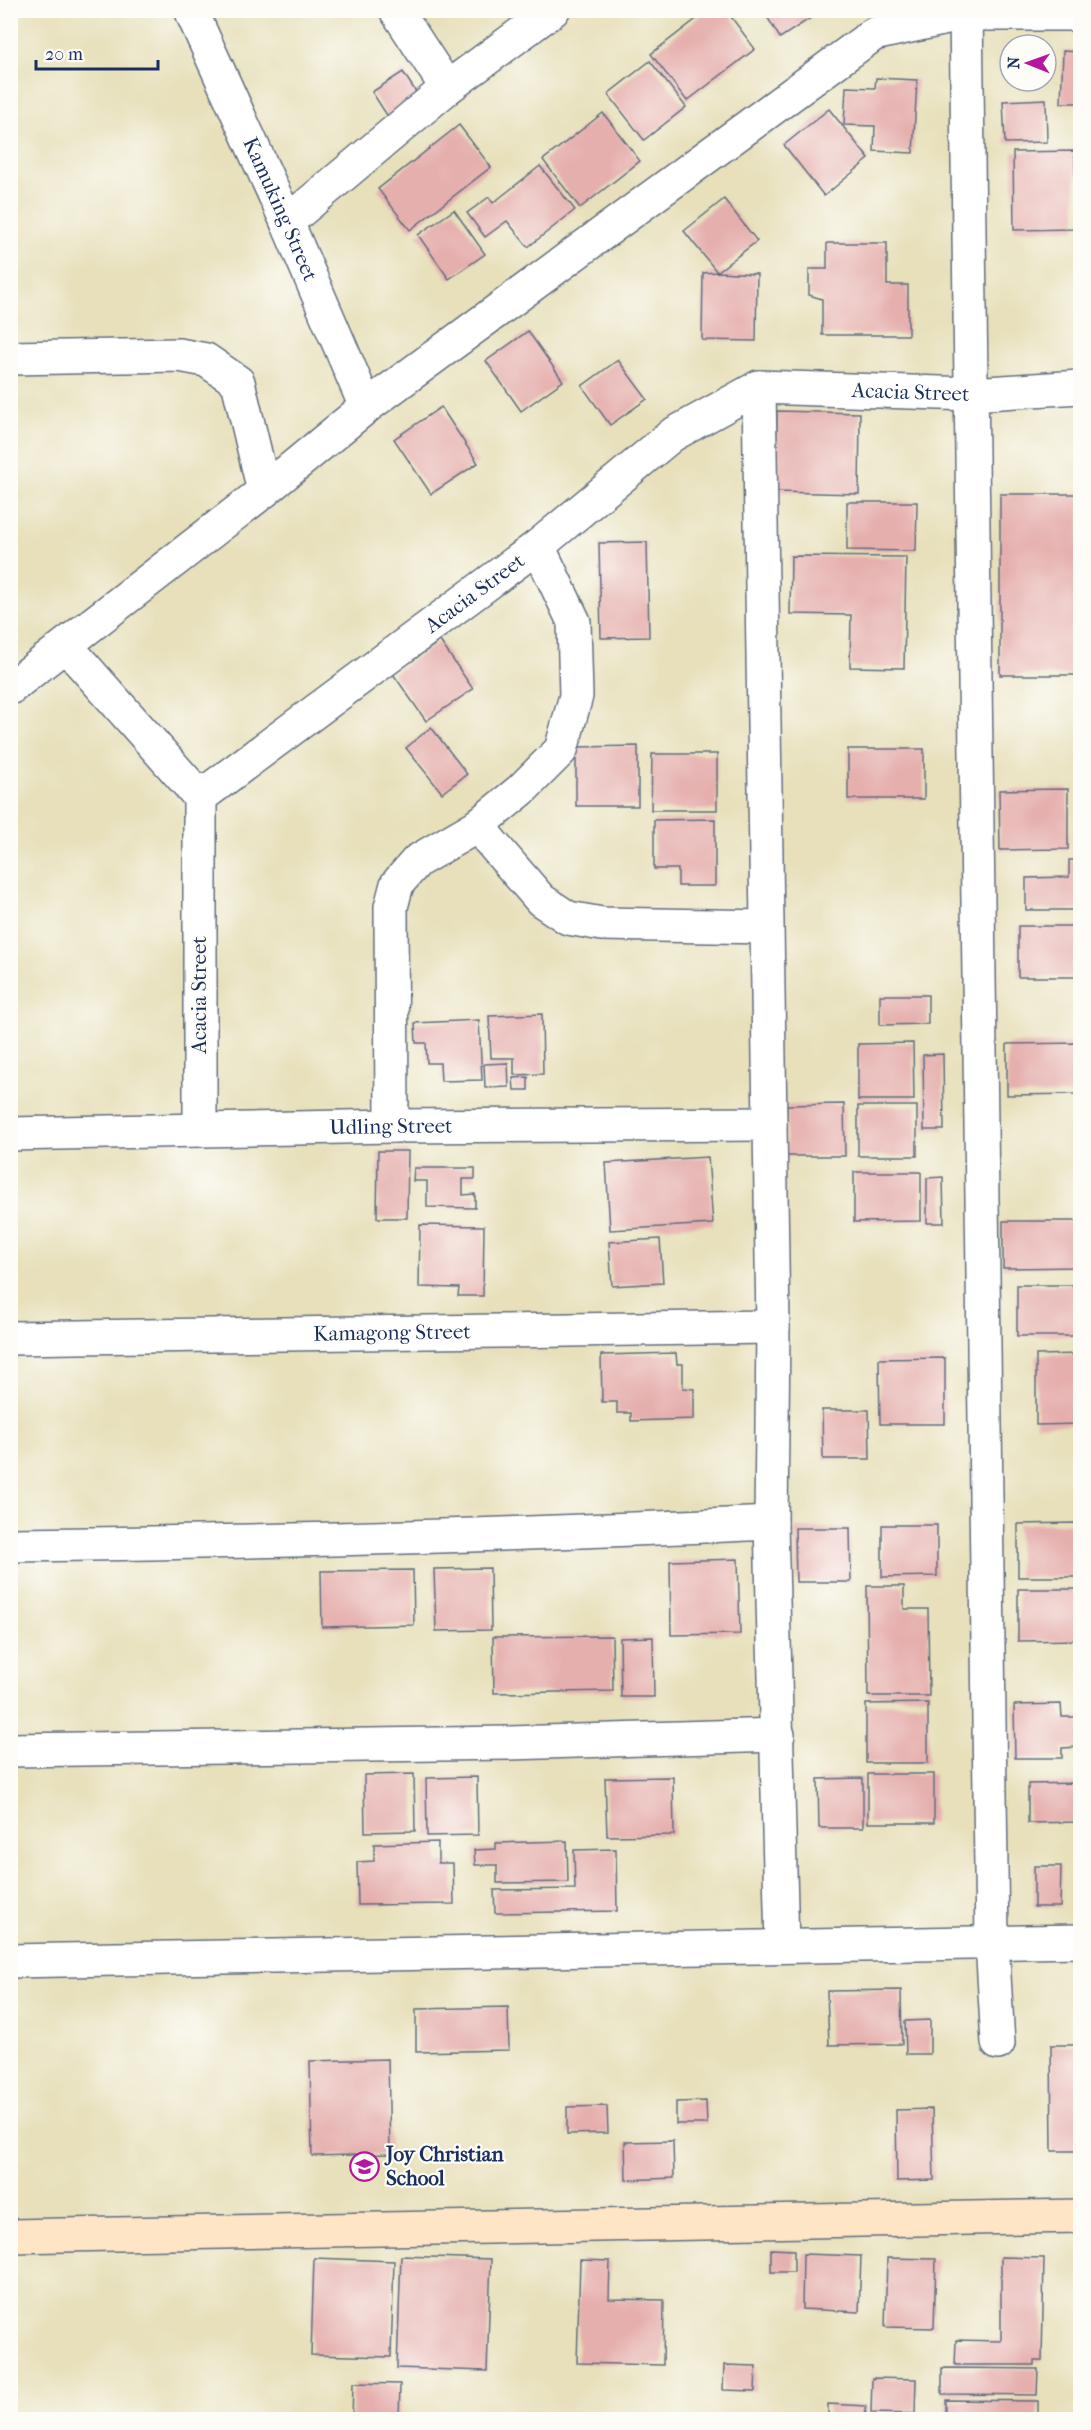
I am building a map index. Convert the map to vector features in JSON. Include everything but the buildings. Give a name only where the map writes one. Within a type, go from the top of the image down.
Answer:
[{"type":"street","name":"Kamuking Street","points":[[194,10],[194,15],[287,222],[366,407]]},
{"type":"street","points":[[396,10],[447,88]]},
{"type":"street","points":[[287,222],[447,88],[552,10]]},
{"type":"street","points":[[966,12],[992,1942],[998,2043]]},
{"type":"street","points":[[10,688],[264,491],[366,407],[874,34],[966,12],[1080,14]]},
{"type":"street","points":[[10,358],[180,355],[206,360],[238,382],[264,491]]},
{"type":"street","points":[[759,387],[773,1327],[771,1524],[782,1946]]},
{"type":"street","name":"Acacia Street","points":[[200,1129],[200,797],[538,546],[672,435],[759,387],[971,394],[1080,387]]},
{"type":"street","points":[[392,1126],[391,907],[397,884],[417,861],[477,826],[521,790],[561,750],[576,696],[573,622],[538,546]]},
{"type":"street","points":[[66,646],[200,797]]},
{"type":"street","points":[[477,826],[541,900],[568,918],[602,924],[766,927]]},
{"type":"street","name":"Udling Street","points":[[10,1134],[392,1126],[770,1124]]},
{"type":"street","name":"Kamagong Street","points":[[10,1338],[773,1327]]},
{"type":"street","points":[[10,1545],[278,1542],[771,1524]]},
{"type":"street","points":[[10,1750],[509,1743],[778,1735]]},
{"type":"street","points":[[10,1961],[1080,1941]]},
{"type":"street","points":[[10,2236],[1080,2216]]},
{"type":"place","name":"Joy Christian School","points":[[365,2166]]}]
